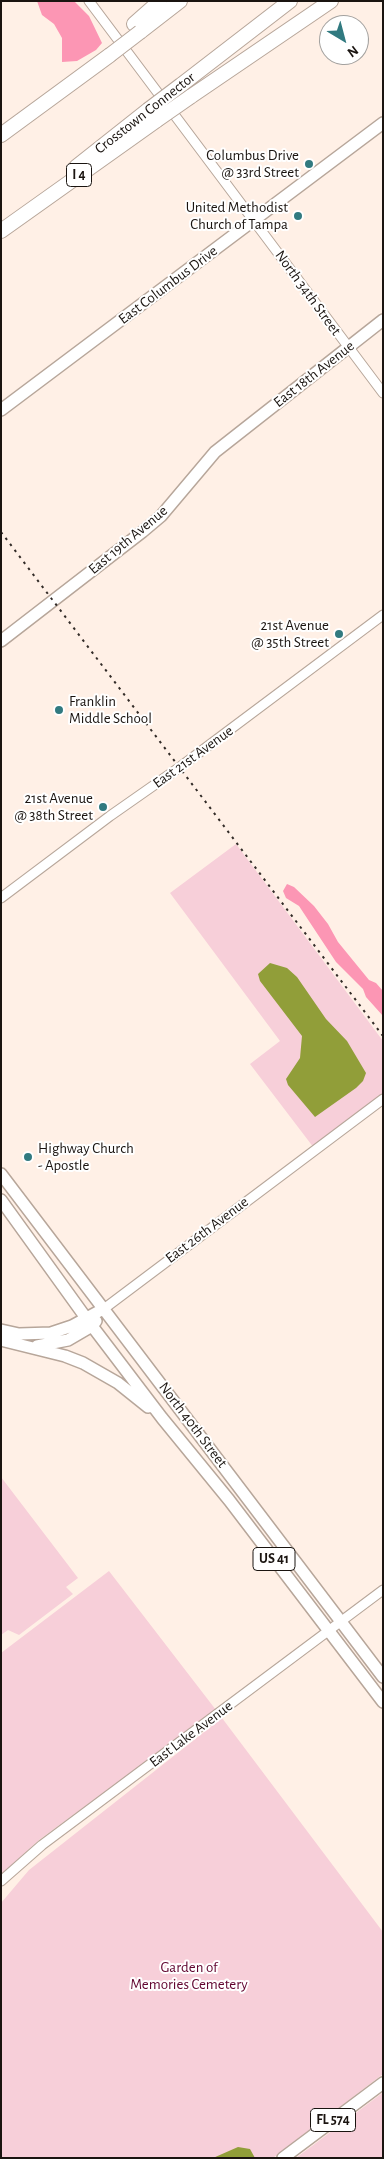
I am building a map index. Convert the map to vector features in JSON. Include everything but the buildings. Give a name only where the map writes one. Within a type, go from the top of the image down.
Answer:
[{"type":"highway","points":[[137,28],[160,1]]},
{"type":"highway","points":[[2,134],[137,28],[180,1]]},
{"type":"highway","name":"Crosstown Connector","points":[[1,227],[153,115],[181,85],[290,1]]},
{"type":"highway","name":"I 4","points":[[1,231],[153,115],[190,97],[331,1]]},
{"type":"main road","name":"East Columbus Drive","points":[[1,410],[383,124]]},
{"type":"main road","name":"East 18th Avenue","points":[[244,428],[383,320]]},
{"type":"main road","name":"East 19th Avenue","points":[[1,641],[161,516],[215,452],[244,428]]},
{"type":"main road","name":"North 40th Street","points":[[1,1174],[105,1308],[383,1676]]},
{"type":"main road","name":"North 40th Street","points":[[1,1200],[89,1322],[162,1418],[229,1500],[383,1702]]},
{"type":"main road","points":[[27,1346],[56,1344],[78,1335],[105,1308]]},
{"type":"main road","points":[[1,1330],[19,1334],[51,1333],[89,1322]]},
{"type":"main road","name":"US 41","points":[[1,1340],[65,1356],[98,1370],[118,1382],[162,1418]]},
{"type":"main road","name":"FL 574","points":[[283,2158],[383,2082]]},
{"type":"street","name":"North 34th Street","points":[[89,1],[383,393]]},
{"type":"street","name":"East 21st Avenue","points":[[1,898],[110,816],[180,767],[383,614]]},
{"type":"street","name":"East 26th Avenue","points":[[105,1308],[383,1099]]},
{"type":"street","name":"East Lake Avenue","points":[[1,1881],[42,1845],[383,1590]]},
{"type":"green space","points":[[236,844],[383,1041],[383,1103],[317,1152],[250,1064],[280,1041],[170,893]]},
{"type":"green space","points":[[1,1477],[78,1578],[66,1587],[73,1594],[19,1635],[8,1630],[1,1635]]},
{"type":"green space","points":[[109,1571],[216,1710],[39,1840],[1,1875],[1,1653]]},
{"type":"green space","name":"Garden of Memories Cemetery","points":[[222,1718],[383,1932],[383,2074],[273,2158],[1,2158],[1,1903],[29,1870]]},
{"type":"green space","points":[[383,2092],[383,2158],[296,2158],[381,2094]]},
{"type":"shaded area","points":[[37,1],[74,1],[89,16],[102,43],[96,50],[77,61],[62,62],[62,38],[54,24],[42,15]]},
{"type":"shaded area","points":[[287,884],[294,887],[314,906],[328,924],[338,942],[369,980],[376,983],[383,991],[383,1016],[366,997],[363,989],[336,962],[299,906],[286,898],[283,891]]},
{"type":"shaded area","points":[[270,963],[287,968],[297,977],[326,1019],[347,1041],[366,1073],[363,1081],[356,1088],[315,1117],[288,1085],[286,1079],[300,1058],[302,1036],[260,981],[258,974]]},
{"type":"shaded area","points":[[238,2147],[250,2149],[255,2158],[213,2158]]},
{"type":"railway","points":[[1,532],[383,1036]]},
{"type":"place","name":"Columbus Drive @ 33rd Street","points":[[309,164]]},
{"type":"place","name":"United Methodist Church of Tampa","points":[[298,216]]},
{"type":"place","name":"21st Avenue @ 35th Street","points":[[339,634]]},
{"type":"place","name":"Franklin Middle School","points":[[59,710]]},
{"type":"place","name":"21st Avenue @ 38th Street","points":[[103,807]]},
{"type":"place","name":"Highway Church - Apostle","points":[[28,1157]]}]
